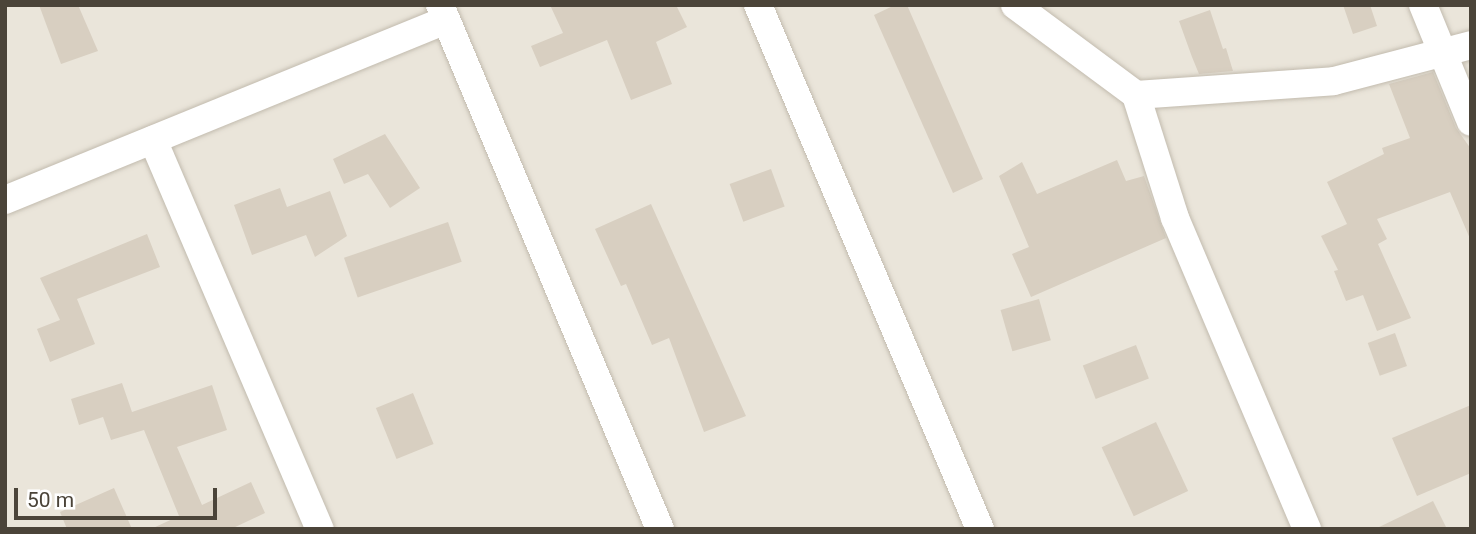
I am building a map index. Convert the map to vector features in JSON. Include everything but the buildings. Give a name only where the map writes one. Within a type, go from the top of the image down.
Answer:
[{"type":"street","points":[[758,5],[980,529]]},
{"type":"street","points":[[1015,5],[1136,95],[1175,218],[1307,529]]},
{"type":"street","points":[[1423,5],[1471,122]]},
{"type":"street","points":[[5,200],[443,13],[660,529]]},
{"type":"street","points":[[1136,95],[1324,82],[1444,55],[1471,45]]},
{"type":"street","points":[[153,139],[320,529]]},
{"type":"shaded area","points":[[5,5],[1471,5],[1471,529],[5,529]]}]
